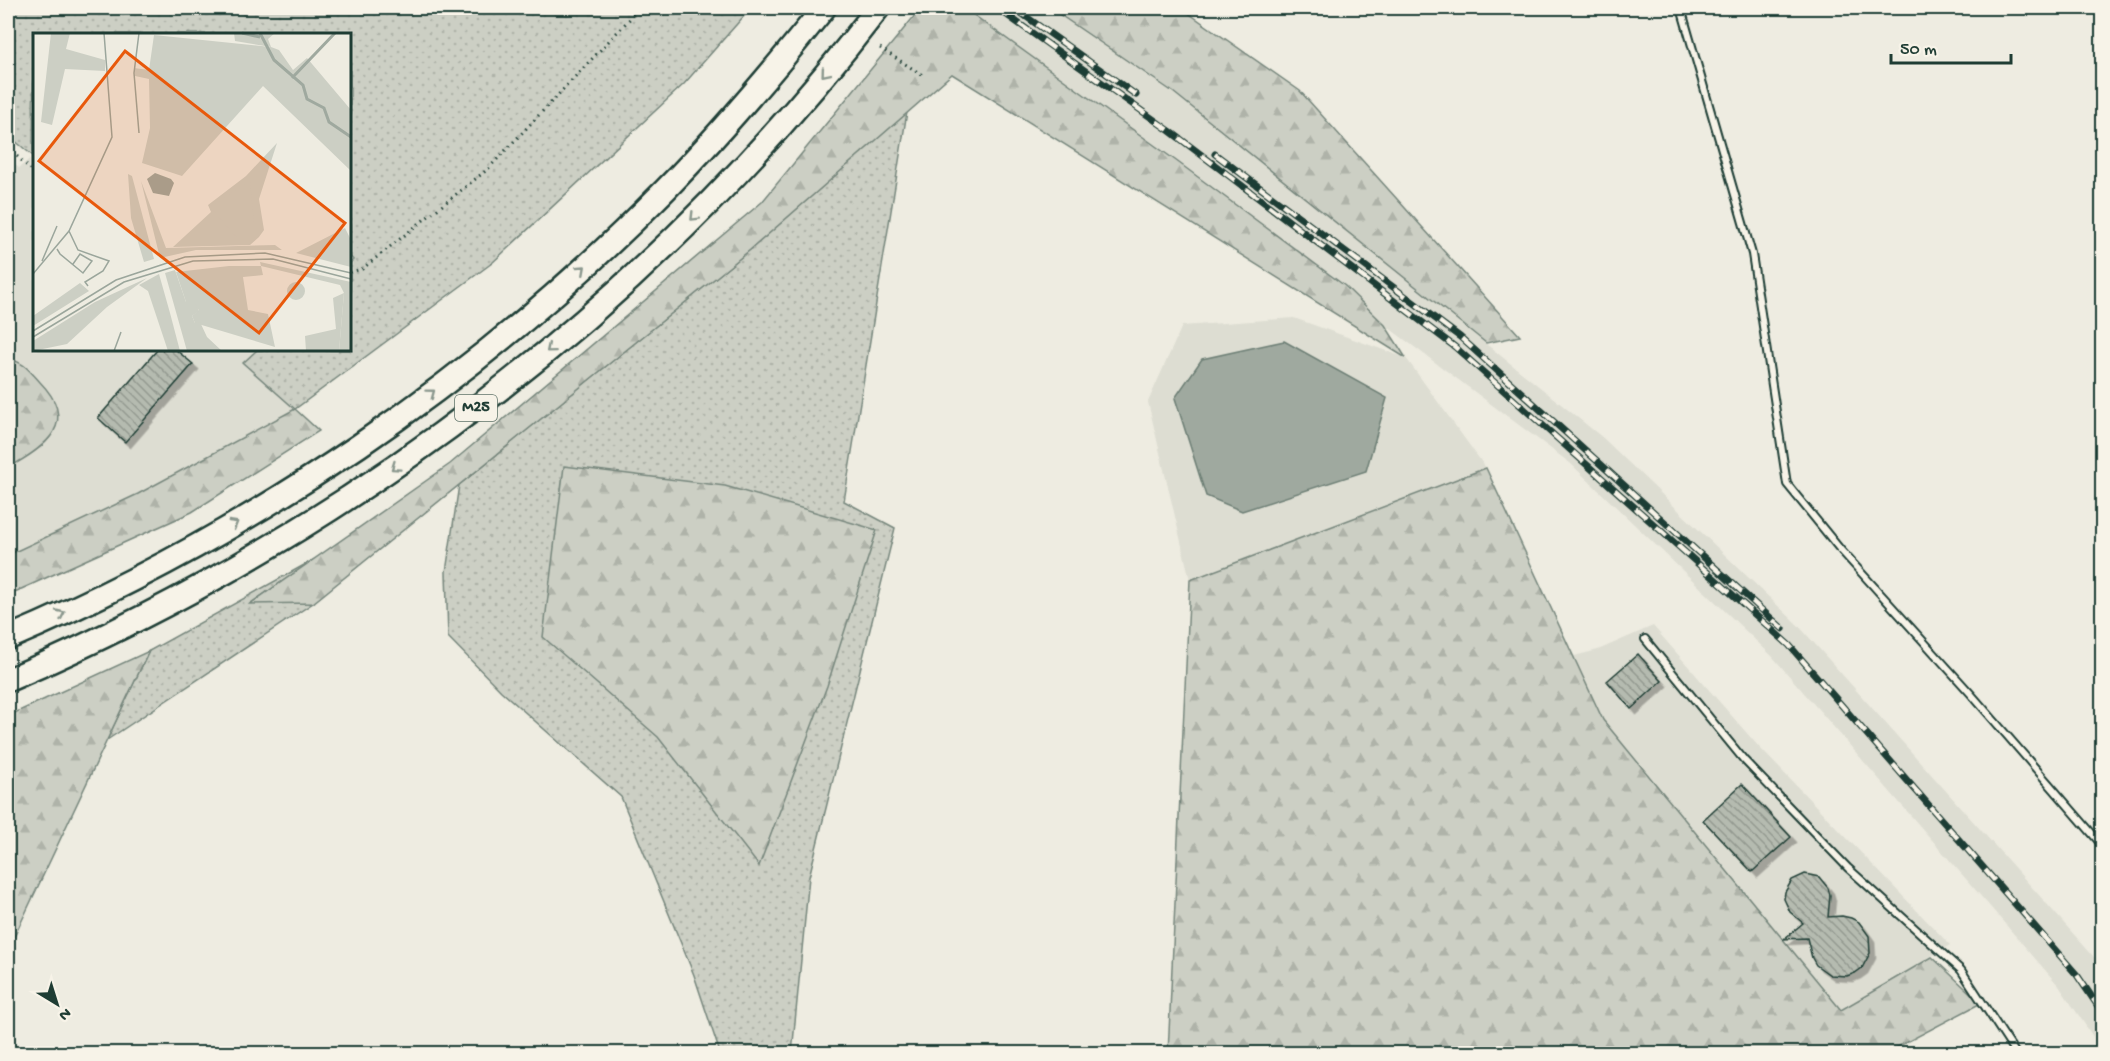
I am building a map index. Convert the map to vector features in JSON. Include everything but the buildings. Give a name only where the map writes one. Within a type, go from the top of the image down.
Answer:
[{"type":"highway","name":"M25","points":[[8,638],[111,590],[188,550],[262,507],[335,461],[406,412],[465,367],[565,284],[666,189],[726,126],[824,8]]},
{"type":"highway","name":"M25","points":[[8,680],[109,634],[234,569],[327,513],[389,472],[495,394],[594,311],[688,223],[793,112],[877,10]]},
{"type":"lane","points":[[1681,8],[1752,254],[1787,484],[1839,548],[2103,845]]},
{"type":"lane","points":[[1645,639],[1744,760],[1848,867],[1961,970],[2016,1053]]},
{"type":"path","points":[[351,272],[362,269],[488,169],[640,8]]},
{"type":"path","points":[[880,48],[924,76]]},
{"type":"path","points":[[8,148],[33,171]]},
{"type":"shaded area","points":[[964,8],[1050,8],[1173,92],[1603,438],[1798,625],[2094,957],[2102,969],[2102,1050],[2059,986],[1772,656],[1570,463],[1385,325],[1345,286]]},
{"type":"shaded area","points":[[33,156],[33,351],[256,351],[243,363],[295,409],[138,494],[8,555],[8,158],[19,168]]},
{"type":"shaded area","points":[[1294,318],[1406,358],[1486,468],[1190,580],[1148,402],[1182,326]]},
{"type":"shaded area","points":[[1284,341],[1387,398],[1366,471],[1242,511],[1206,496],[1175,398],[1202,359]]},
{"type":"shaded area","points":[[1653,626],[1759,747],[1950,945],[1841,1010],[1603,720],[1574,656],[1598,650]]},
{"type":"green space","points":[[8,8],[751,8],[684,84],[492,263],[295,409],[243,363],[256,351],[351,351],[351,262],[353,260],[351,257],[351,33],[33,33],[33,156],[8,135]]},
{"type":"green space","points":[[921,8],[964,8],[1175,160],[1345,286],[1385,325],[1406,358],[952,74],[750,250],[313,603],[250,604],[450,464],[762,202]]},
{"type":"green space","points":[[1050,8],[1181,8],[1300,91],[1520,336],[1486,343],[1173,92]]},
{"type":"green space","points":[[907,112],[844,501],[895,528],[809,877],[792,1053],[720,1053],[694,975],[621,797],[501,691],[448,637],[446,572],[459,485],[750,250]]},
{"type":"green space","points":[[8,359],[26,367],[52,397],[57,410],[57,422],[53,433],[45,442],[8,468]]},
{"type":"green space","points":[[295,409],[319,431],[192,512],[8,595],[8,555],[138,494]]},
{"type":"green space","points":[[564,466],[725,486],[877,530],[827,686],[759,866],[658,737],[543,637]]},
{"type":"green space","points":[[1486,468],[1603,720],[1841,1010],[1932,957],[1981,1003],[1886,1053],[1168,1054],[1190,580]]},
{"type":"green space","points":[[315,559],[251,603],[313,603],[107,740],[149,651]]},
{"type":"green space","points":[[149,651],[8,950],[8,716]]},
{"type":"railway","points":[[997,8],[1170,131],[1455,347],[1789,645],[2077,975],[2102,1012]]},
{"type":"railway","points":[[1014,8],[1136,95]]},
{"type":"railway","points":[[1215,154],[1460,337],[1783,629]]}]
